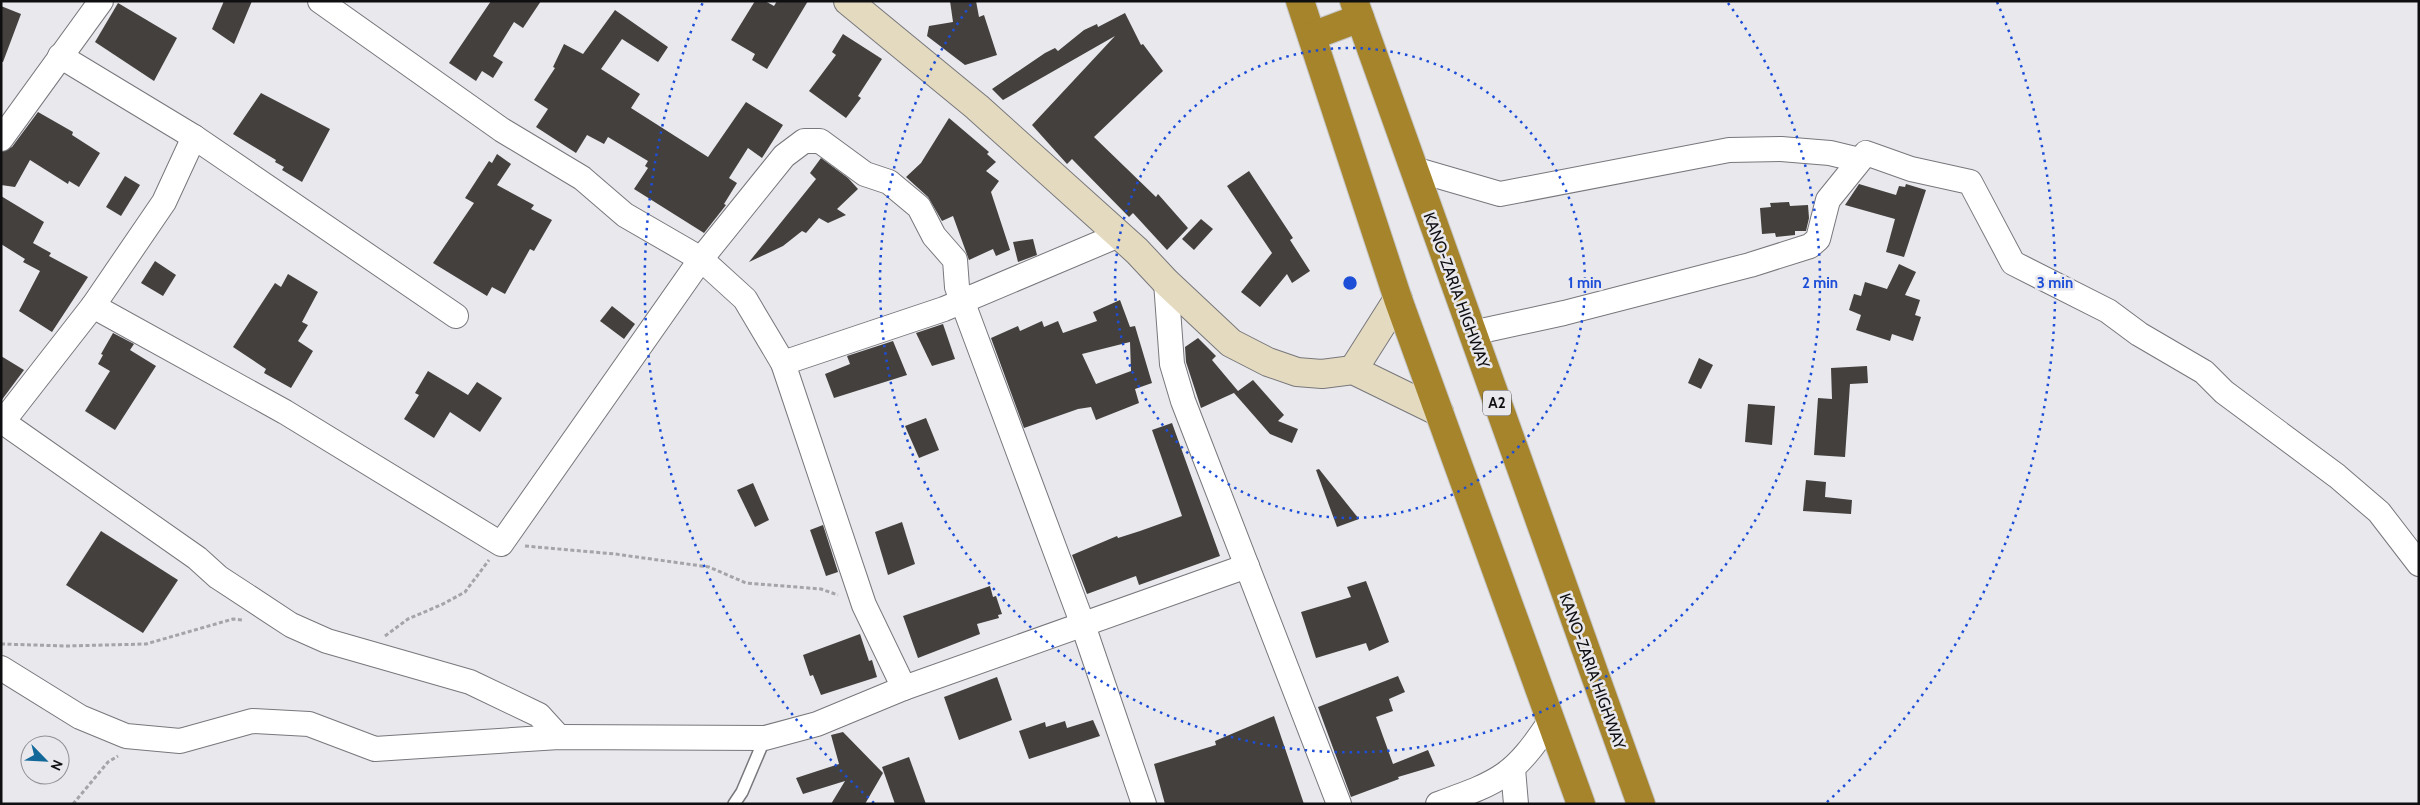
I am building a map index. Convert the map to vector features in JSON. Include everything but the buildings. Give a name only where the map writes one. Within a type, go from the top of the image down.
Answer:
[{"type":"highway","points":[[1300,1],[1398,299],[1581,804]]},
{"type":"highway","points":[[1312,36],[1357,10]]},
{"type":"highway","name":"KANO-ZARIA HIGHWAY","points":[[1357,10],[1641,804]]},
{"type":"street","points":[[1,139],[101,1]]},
{"type":"street","points":[[320,1],[502,130],[582,178],[625,215],[701,259],[745,299],[783,363],[864,605],[904,688]]},
{"type":"street","points":[[848,1],[977,107],[1119,234],[1166,282],[1231,343],[1268,362],[1297,372],[1322,374],[1353,370],[1439,412]]},
{"type":"street","points":[[60,56],[194,137],[456,316]]},
{"type":"street","points":[[194,137],[164,202],[93,306],[2,423],[197,558],[218,577],[257,605],[291,626],[327,641],[470,682],[539,715],[559,737]]},
{"type":"street","points":[[93,306],[285,412],[501,544],[701,259],[784,156],[804,141],[820,141],[865,174],[889,182],[919,207],[934,236],[955,260],[957,287],[1083,625],[1144,804]]},
{"type":"street","points":[[1414,169],[1500,194],[1729,150],[1781,149],[1830,153],[1859,160]]},
{"type":"street","points":[[1472,332],[1564,313],[1731,270],[1810,246],[1818,239],[1828,200],[1866,153],[1911,169],[1970,182],[2013,263],[2108,310],[2140,334],[2204,372],[2224,392],[2337,476],[2379,512],[2419,564]]},
{"type":"street","points":[[783,363],[962,301],[1119,234]]},
{"type":"street","points":[[1166,282],[1172,364],[1184,401],[1339,804]]},
{"type":"street","points":[[1353,370],[1398,299]]},
{"type":"street","points":[[1,668],[80,717],[126,736],[146,738],[180,741],[252,721],[309,724],[375,749],[559,737],[765,738],[817,724],[904,688],[1247,566]]},
{"type":"street","points":[[1438,804],[1491,784],[1513,769],[1530,752],[1551,720]]},
{"type":"street","points":[[1513,769],[1516,804]]},
{"type":"lane","points":[[734,804],[765,738]]},
{"type":"path","points":[[376,655],[380,639],[408,619],[465,592],[501,544],[616,554],[709,567],[746,582],[821,589],[864,605]]},
{"type":"path","points":[[1,644],[146,644],[233,619],[252,622]]},
{"type":"path","points":[[73,804],[108,762],[146,738]]}]
